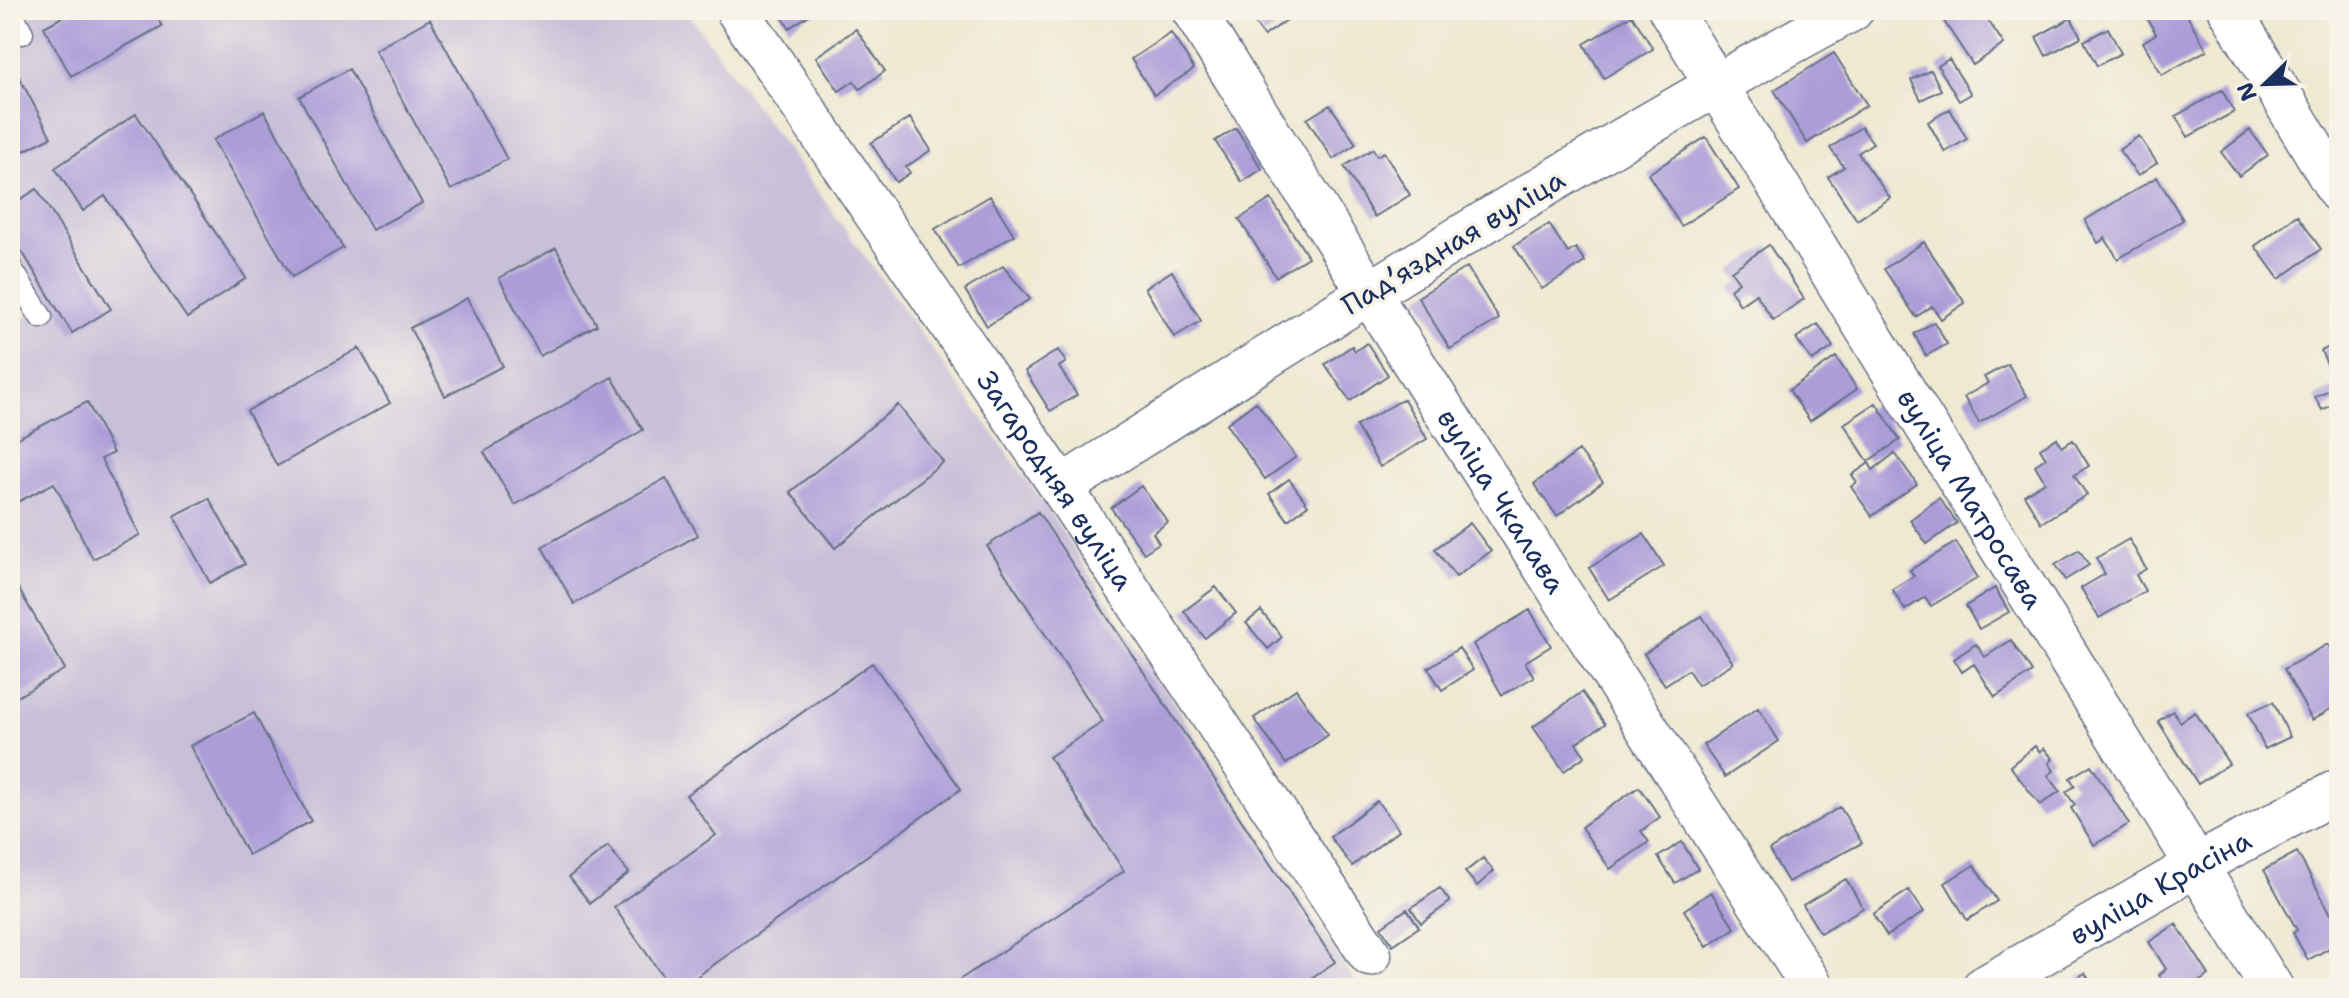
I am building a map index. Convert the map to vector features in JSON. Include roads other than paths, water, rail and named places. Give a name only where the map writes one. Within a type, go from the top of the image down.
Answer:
[{"type":"street","name":"Загародняя вуліца","points":[[737,10],[1061,487],[1370,955]]},
{"type":"street","name":"вуліца Чкалава","points":[[1193,10],[1369,293],[1813,988]]},
{"type":"street","name":"вуліца Матросава","points":[[1670,10],[2272,988]]},
{"type":"street","name":"Падʼяздная вуліца","points":[[1061,487],[1369,293],[1716,84],[1852,10]]},
{"type":"street","points":[[2230,10],[2339,192]]},
{"type":"street","name":"вуліца Красіна","points":[[1983,988],[2197,865],[2339,790]]},
{"type":"lane","points":[[10,11],[22,33]]},
{"type":"lane","points":[[10,267],[41,317]]}]
